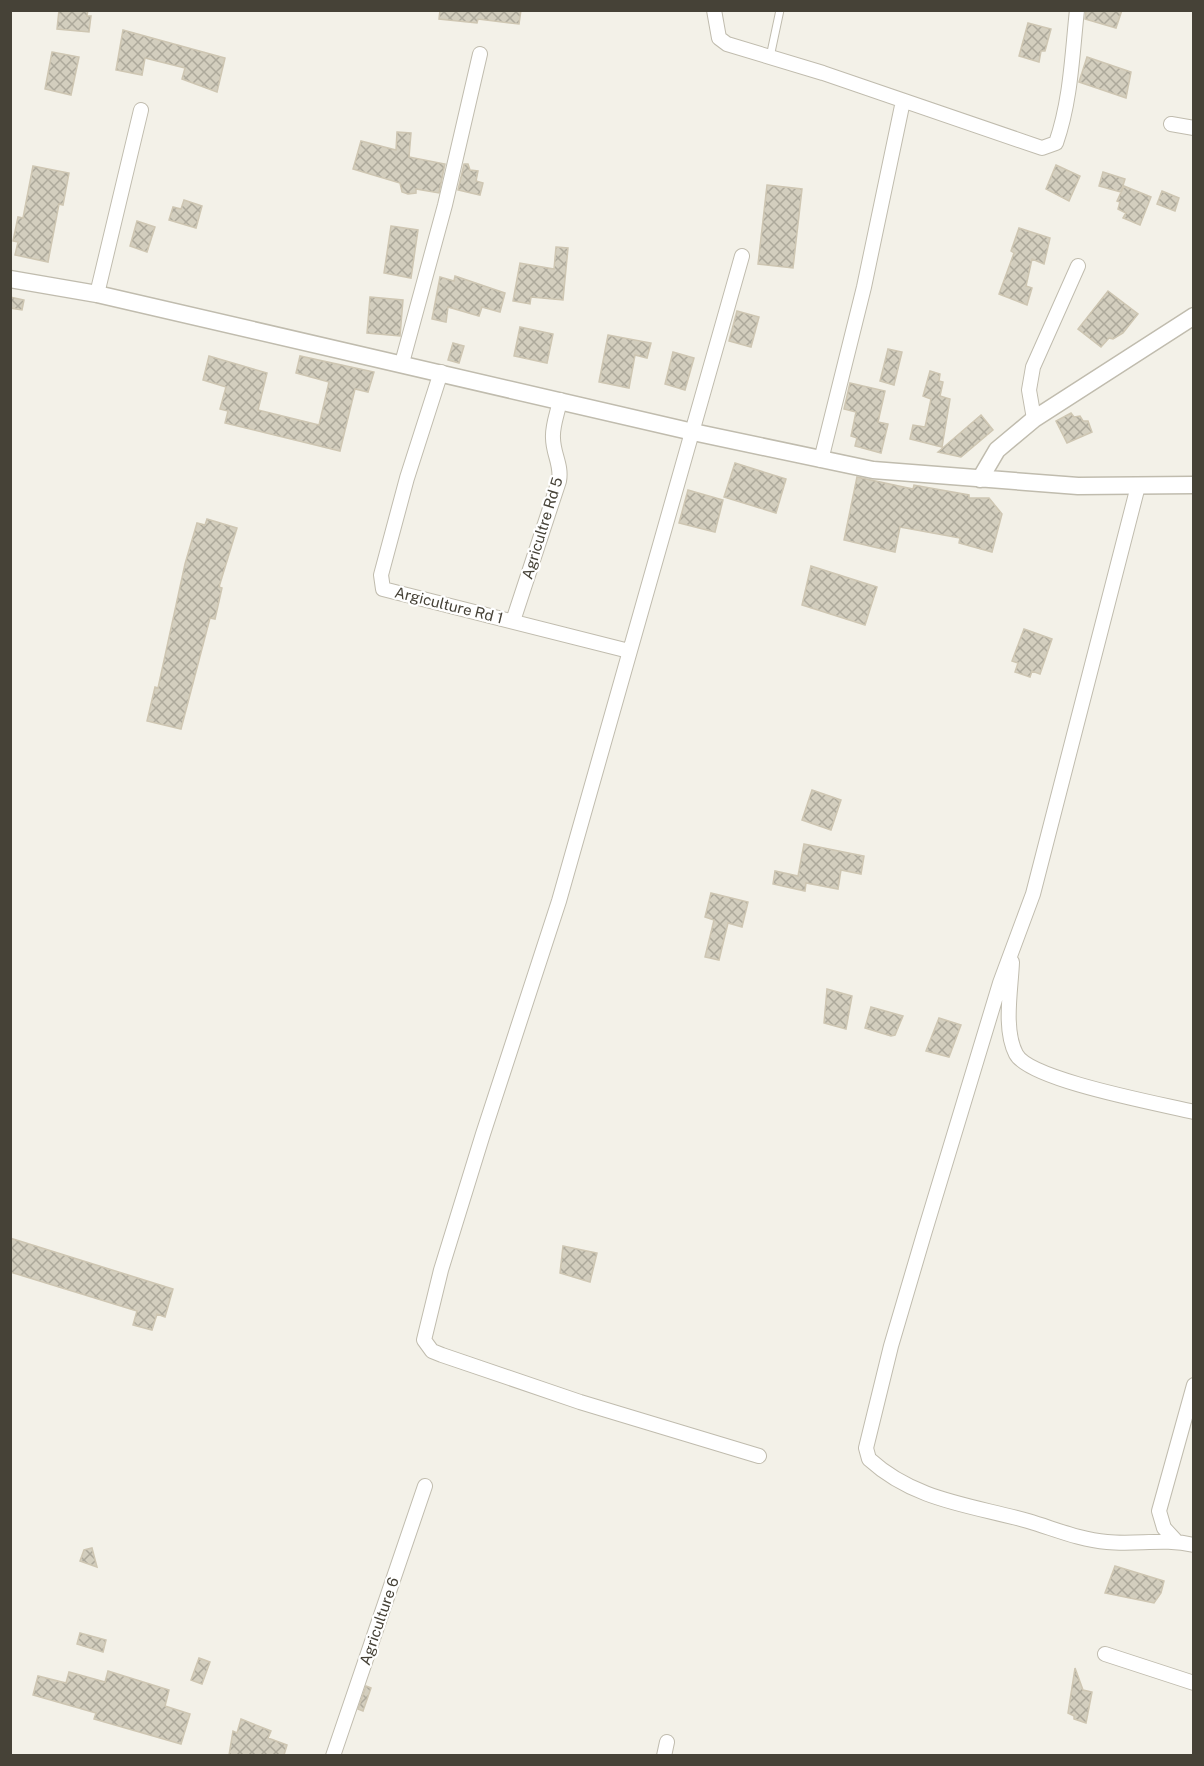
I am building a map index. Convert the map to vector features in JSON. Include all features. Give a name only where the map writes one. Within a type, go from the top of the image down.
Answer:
[{"type":"street","points":[[714,10],[719,38],[727,44],[1033,146],[1049,147],[1056,143],[1067,100],[1077,10]]},
{"type":"street","points":[[402,363],[446,205],[480,54]]},
{"type":"street","points":[[821,460],[864,287],[903,101]]},
{"type":"street","points":[[97,294],[141,110]]},
{"type":"street","points":[[1171,124],[1194,128]]},
{"type":"street","points":[[742,256],[559,901],[441,1270],[424,1340],[432,1351],[442,1355],[580,1402],[759,1456]]},
{"type":"street","points":[[1034,419],[1029,390],[1033,367],[1078,266]]},
{"type":"street","points":[[10,279],[97,294],[693,432],[873,470],[1078,486],[1194,485]]},
{"type":"street","points":[[980,479],[997,450],[1034,419],[1194,316]]},
{"type":"street","name":"Argiculture Rd 1","points":[[441,372],[407,478],[381,584],[383,589],[629,651]]},
{"type":"street","name":"Agricultre Rd 5","points":[[513,621],[559,481],[560,464],[554,446],[553,432],[560,400]]},
{"type":"street","points":[[1138,486],[1033,894],[1012,948],[891,1346],[866,1448],[869,1459],[903,1483],[942,1500],[1105,1542],[1129,1544],[1176,1541],[1194,1545]]},
{"type":"street","points":[[1012,948],[1011,1030],[1015,1053],[1024,1064],[1063,1080],[1194,1112]]},
{"type":"street","points":[[1176,1541],[1164,1528],[1159,1510],[1194,1385]]},
{"type":"street","name":"Agriculture 6","points":[[333,1755],[425,1486]]},
{"type":"street","points":[[1105,1654],[1194,1683]]},
{"type":"lane","points":[[770,57],[780,10]]},
{"type":"building","points":[[59,10],[88,10],[87,16],[91,16],[89,32],[57,29]]},
{"type":"building","points":[[440,10],[521,10],[519,24],[478,19],[477,23],[439,19]]},
{"type":"building","points":[[1086,10],[1122,10],[1116,28],[1085,19]]},
{"type":"building","points":[[1028,23],[1051,29],[1045,51],[1041,51],[1039,62],[1019,56]]},
{"type":"building","points":[[123,30],[225,58],[217,92],[182,79],[185,68],[145,58],[142,75],[116,70]]},
{"type":"building","points":[[52,52],[79,57],[71,95],[45,89]]},
{"type":"building","points":[[1087,57],[1131,72],[1126,98],[1079,82]]},
{"type":"building","points":[[397,132],[411,133],[409,157],[445,164],[439,193],[416,189],[416,193],[408,194],[402,192],[400,183],[353,169],[361,141],[396,150]]},
{"type":"building","points":[[464,164],[468,164],[470,170],[478,171],[476,181],[483,183],[480,195],[458,190]]},
{"type":"building","points":[[1056,165],[1080,176],[1069,201],[1046,189]]},
{"type":"building","points":[[33,166],[69,173],[63,205],[59,204],[48,262],[15,255],[18,242],[13,241],[18,217],[23,218]]},
{"type":"building","points":[[1103,172],[1125,179],[1121,192],[1099,186]]},
{"type":"building","points":[[767,185],[802,189],[793,268],[758,264]]},
{"type":"building","points":[[1124,186],[1151,197],[1140,225],[1123,218],[1126,213],[1118,209],[1120,202],[1117,201]]},
{"type":"building","points":[[1162,191],[1179,198],[1175,211],[1157,204]]},
{"type":"building","points":[[184,200],[202,206],[196,228],[169,220],[173,207],[181,209]]},
{"type":"building","points":[[137,221],[155,227],[147,252],[130,246]]},
{"type":"building","points":[[391,226],[418,230],[411,278],[384,273]]},
{"type":"building","points":[[1019,228],[1050,238],[1044,264],[1032,259],[1026,286],[1032,288],[1027,305],[999,294],[1014,253],[1011,251]]},
{"type":"building","points":[[556,247],[568,248],[563,300],[531,297],[530,304],[513,301],[520,263],[554,269]]},
{"type":"building","points":[[455,276],[505,293],[500,312],[482,307],[479,316],[448,307],[446,322],[432,319],[440,277],[454,281]]},
{"type":"building","points":[[1108,291],[1138,314],[1123,333],[1113,339],[1109,338],[1101,347],[1078,329]]},
{"type":"building","points":[[10,297],[24,300],[22,310],[10,308]]},
{"type":"building","points":[[370,297],[403,300],[400,336],[367,333]]},
{"type":"building","points":[[737,311],[759,317],[751,347],[729,341]]},
{"type":"building","points":[[520,327],[553,334],[547,363],[514,356]]},
{"type":"building","points":[[608,335],[651,343],[647,358],[635,355],[629,388],[599,382]]},
{"type":"building","points":[[453,343],[464,346],[459,363],[448,360]]},
{"type":"building","points":[[888,349],[902,352],[894,385],[880,381]]},
{"type":"building","points":[[673,352],[694,358],[685,390],[665,384]]},
{"type":"building","points":[[209,356],[267,373],[258,410],[319,425],[329,382],[296,373],[300,356],[374,372],[368,392],[355,389],[340,451],[225,423],[228,411],[220,409],[226,387],[203,380]]},
{"type":"building","points":[[930,371],[940,374],[939,381],[943,382],[940,396],[950,399],[942,447],[910,439],[913,425],[925,427],[931,399],[923,396]]},
{"type":"building","points":[[850,383],[885,391],[878,422],[888,424],[881,453],[855,446],[857,438],[851,436],[856,412],[844,409]]},
{"type":"building","points":[[1071,413],[1074,417],[1080,416],[1083,421],[1088,421],[1092,432],[1067,443],[1056,421]]},
{"type":"building","points":[[981,415],[993,430],[961,457],[938,452]]},
{"type":"building","points":[[735,463],[786,479],[776,513],[724,497]]},
{"type":"building","points":[[857,477],[913,489],[914,485],[969,495],[969,498],[989,498],[1002,514],[992,552],[959,543],[960,538],[900,527],[895,552],[844,540]]},
{"type":"building","points":[[688,490],[723,500],[715,532],[679,523]]},
{"type":"building","points":[[207,519],[237,528],[219,587],[222,588],[215,619],[210,618],[181,729],[147,721],[155,687],[158,688],[185,564],[197,523],[205,525]]},
{"type":"building","points":[[811,566],[877,587],[865,625],[802,605]]},
{"type":"building","points":[[1024,629],[1052,639],[1040,674],[1032,671],[1030,677],[1015,672],[1018,663],[1012,661]]},
{"type":"building","points":[[812,790],[841,800],[831,830],[802,820]]},
{"type":"building","points":[[804,844],[864,856],[861,874],[841,870],[838,889],[806,883],[805,891],[773,884],[775,871],[798,876]]},
{"type":"building","points":[[711,893],[748,902],[742,927],[728,923],[719,960],[705,957],[714,920],[705,917]]},
{"type":"building","points":[[827,989],[852,996],[846,1029],[824,1023]]},
{"type":"building","points":[[871,1007],[903,1016],[895,1035],[891,1036],[865,1028]]},
{"type":"building","points":[[939,1018],[961,1025],[949,1057],[926,1051]]},
{"type":"building","points":[[10,1238],[173,1289],[165,1317],[157,1314],[152,1330],[133,1325],[137,1311],[10,1272]]},
{"type":"building","points":[[563,1246],[597,1253],[590,1282],[560,1273]]},
{"type":"building","points":[[92,1548],[97,1567],[80,1561],[84,1550]]},
{"type":"building","points":[[1115,1566],[1164,1581],[1161,1593],[1154,1603],[1105,1593]]},
{"type":"building","points":[[80,1633],[106,1640],[103,1652],[77,1644]]},
{"type":"building","points":[[199,1658],[210,1662],[202,1684],[191,1680]]},
{"type":"building","points":[[1075,1668],[1083,1690],[1092,1692],[1086,1723],[1074,1719],[1074,1716],[1068,1713]]},
{"type":"building","points":[[108,1671],[169,1690],[165,1706],[190,1714],[181,1744],[94,1719],[96,1713],[33,1695],[38,1676],[66,1683],[69,1672],[105,1682]]},
{"type":"building","points":[[366,1686],[371,1688],[363,1711],[358,1709]]},
{"type":"building","points":[[241,1719],[271,1731],[268,1738],[287,1745],[284,1755],[229,1755],[233,1731],[237,1733]]}]
